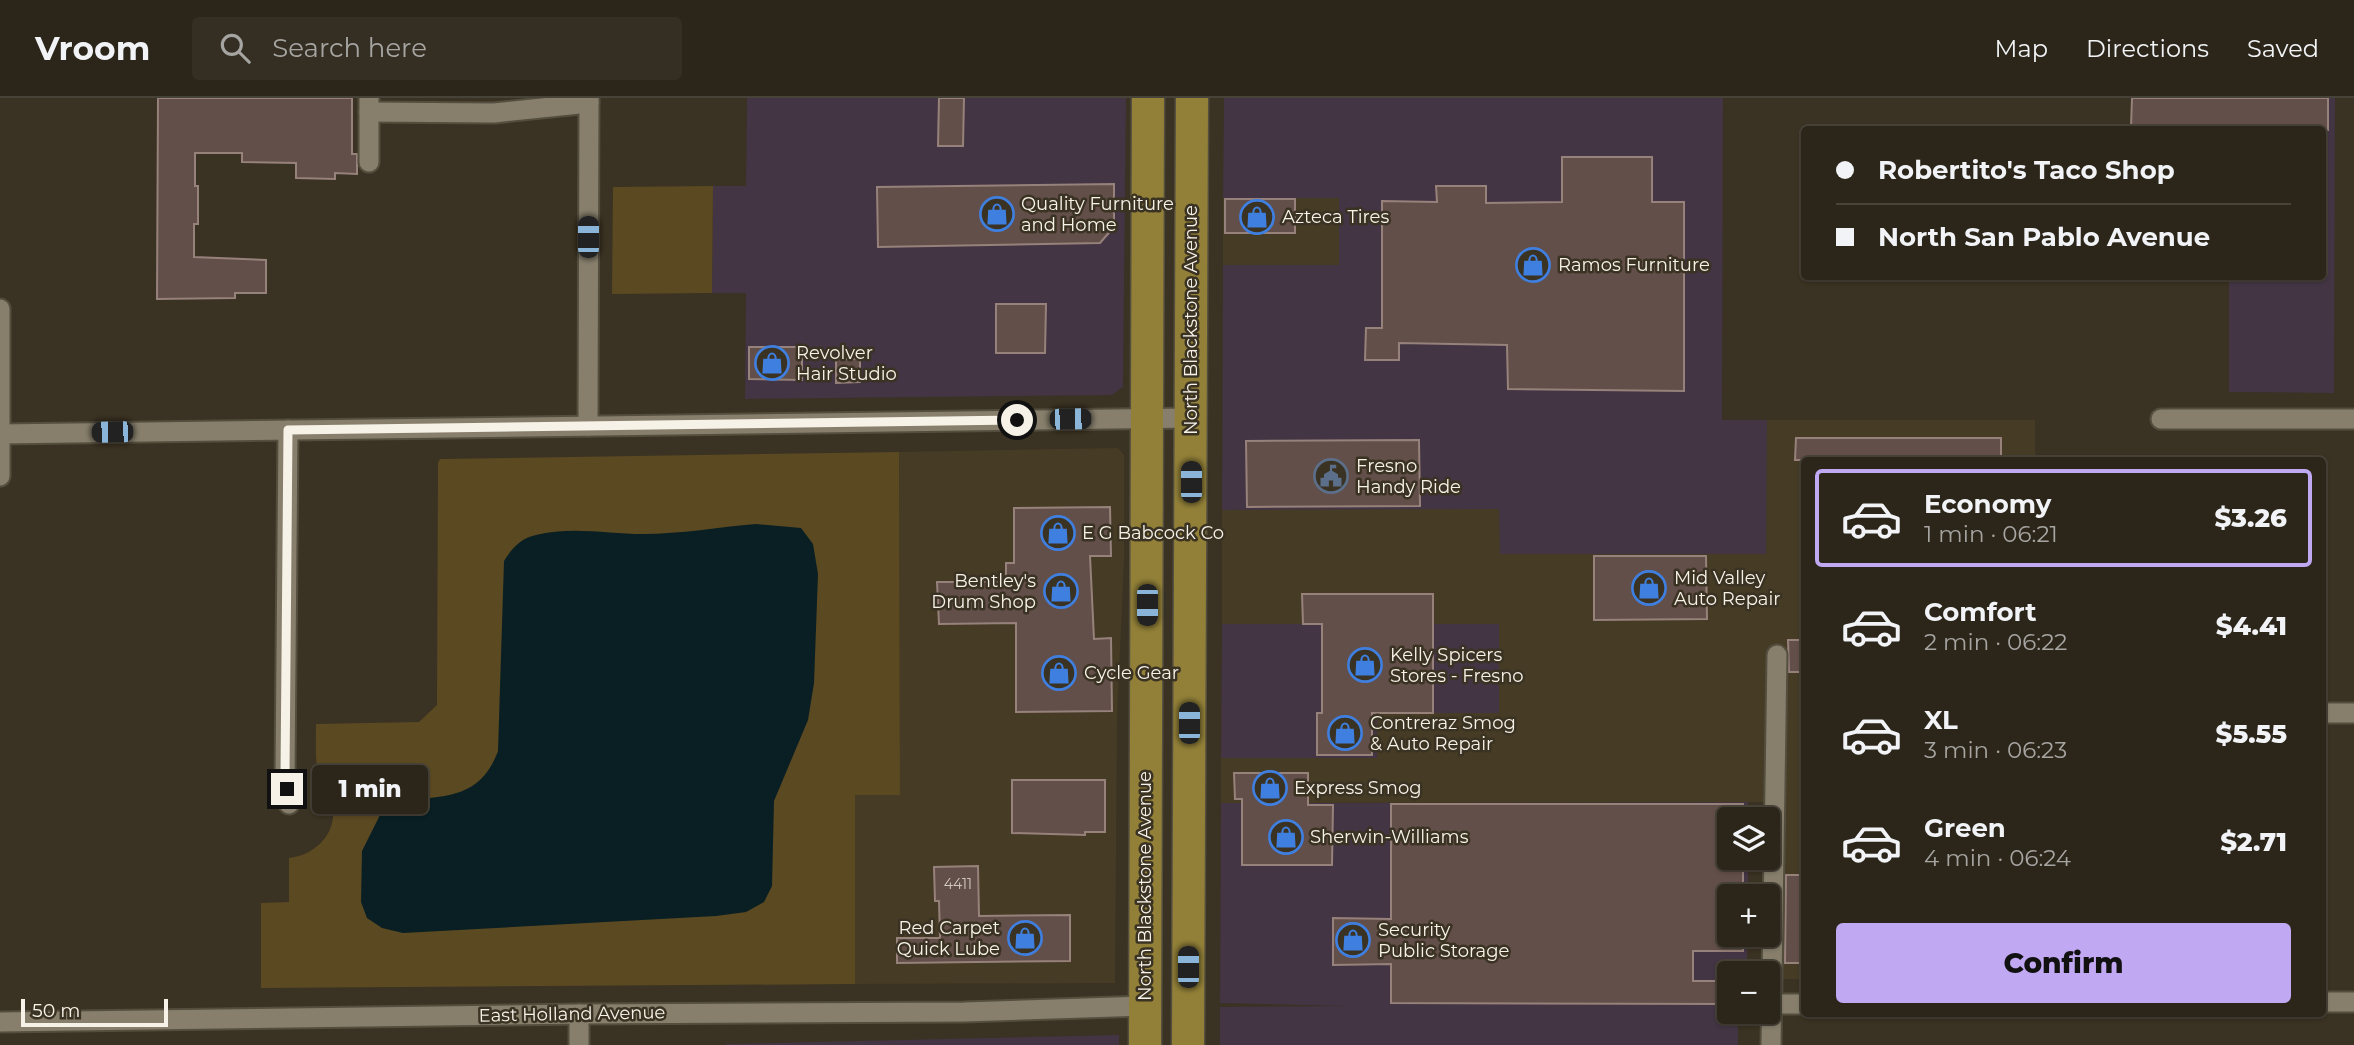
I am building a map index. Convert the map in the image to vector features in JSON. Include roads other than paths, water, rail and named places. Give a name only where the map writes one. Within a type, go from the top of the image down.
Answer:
[{"type":"main road","name":"North Blackstone Avenue","points":[[1145,1045],[1149,98]]},
{"type":"main road","name":"North Blackstone Avenue","points":[[1188,1045],[1192,98]]},
{"type":"main road","points":[[1145,845],[1162,857],[1167,872],[1166,971],[1170,986],[1179,994],[1188,994]]},
{"type":"main road","points":[[1145,1006],[1156,1011],[1162,1018],[1168,1045]]},
{"type":"street","points":[[369,162],[369,105],[494,113],[589,100],[588,426]]},
{"type":"street","points":[[0,309],[0,476]]},
{"type":"street","points":[[0,434],[1191,418]]},
{"type":"street","points":[[2161,419],[2354,419]]},
{"type":"street","points":[[288,430],[285,775],[289,804]]},
{"type":"street","points":[[1773,961],[1777,655]]},
{"type":"street","points":[[2326,713],[2354,713]]},
{"type":"street","points":[[2326,1002],[2354,1002]]},
{"type":"street","points":[[1780,1004],[1801,1004]]},
{"type":"street","name":"East Holland Avenue","points":[[0,1022],[964,1012],[1145,1006]]},
{"type":"street","points":[[579,1014],[579,1045]]},
{"type":"street","points":[[1771,1045],[1772,1024]]},
{"type":"water","points":[[756,524],[801,528],[813,544],[818,574],[814,683],[808,720],[774,801],[772,886],[764,902],[746,912],[716,916],[403,933],[382,928],[367,918],[361,902],[362,851],[386,803],[437,797],[466,789],[479,781],[498,751],[504,561],[514,548],[531,536],[549,532],[657,534]]},
{"type":"place","name":"Quality Furniture and Home","points":[[997,214]]},
{"type":"place","name":"Azteca Tires","points":[[1257,217]]},
{"type":"place","name":"Ramos Furniture","points":[[1533,265]]},
{"type":"place","name":"Revolver Hair Studio","points":[[772,363]]},
{"type":"place","name":"Fresno Handy Ride","points":[[1331,476]]},
{"type":"place","name":"E G Babcock Co","points":[[1058,533]]},
{"type":"place","name":"Mid Valley Auto Repair","points":[[1649,588]]},
{"type":"place","name":"Bentley's Drum Shop","points":[[1061,591]]},
{"type":"place","name":"Kelly Spicers Stores - Fresno","points":[[1365,665]]},
{"type":"place","name":"Cycle Gear","points":[[1059,673]]},
{"type":"place","name":"Contreraz Smog & Auto Repair","points":[[1345,733]]},
{"type":"place","name":"Express Smog","points":[[1270,788]]},
{"type":"place","name":"Sherwin-Williams","points":[[1286,837]]},
{"type":"place","name":"Red Carpet Quick Lube","points":[[1025,938]]},
{"type":"place","name":"Security Public Storage","points":[[1353,940]]}]
